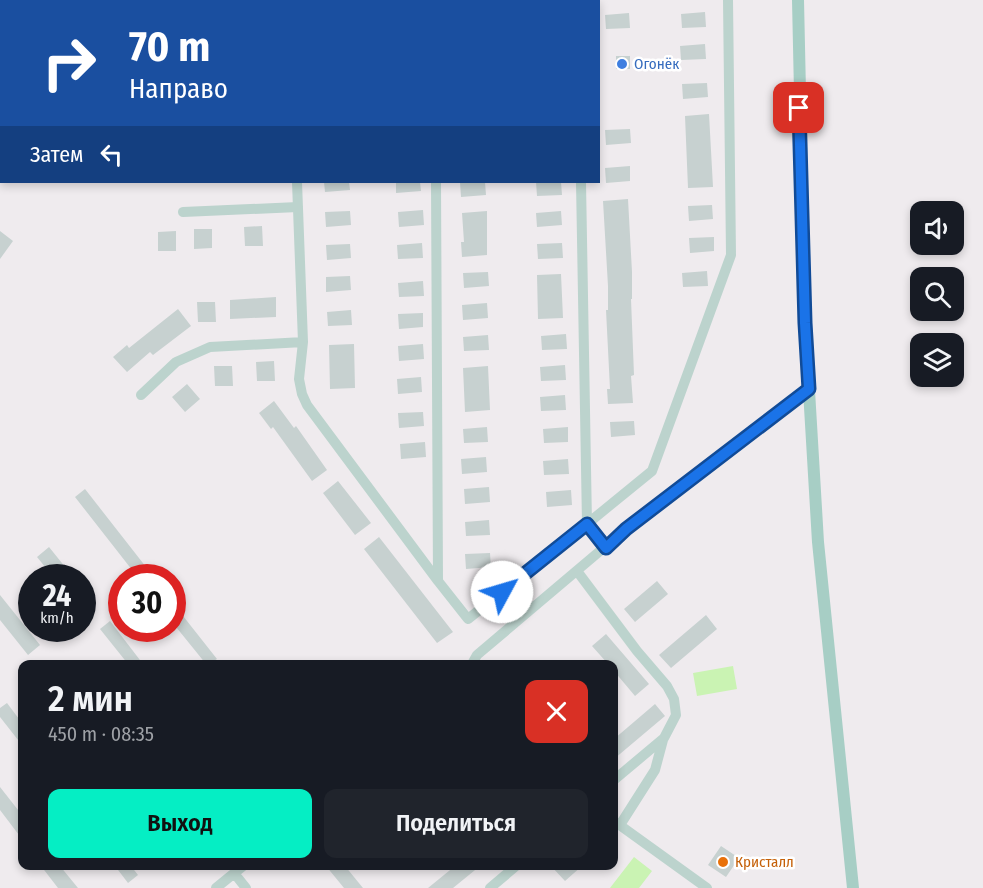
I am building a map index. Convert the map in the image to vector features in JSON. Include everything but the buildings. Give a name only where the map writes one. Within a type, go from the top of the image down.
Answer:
[{"type":"main road","points":[[798,0],[805,311],[819,554],[853,888]]},
{"type":"street","points":[[297,183],[303,342],[298,379],[302,394],[307,405],[468,619],[652,471],[731,255],[728,0]]},
{"type":"street","points":[[436,183],[438,581]]},
{"type":"street","points":[[581,183],[587,524],[606,548]]},
{"type":"street","points":[[183,212],[298,207]]},
{"type":"street","points":[[141,395],[176,362],[210,347],[303,342]]},
{"type":"street","points":[[474,660],[477,655],[626,529],[809,389]]},
{"type":"street","points":[[577,571],[670,692],[676,715],[664,738],[655,770],[618,822]]},
{"type":"street","points":[[618,777],[664,738]]},
{"type":"street","points":[[618,824],[707,888]]},
{"type":"street","points":[[216,888],[238,870]]},
{"type":"street","points":[[490,888],[511,870]]},
{"type":"street","points":[[234,873],[246,888]]},
{"type":"green space","points":[[733,666],[737,689],[697,696],[693,673]]},
{"type":"green space","points":[[634,857],[652,871],[639,888],[610,888]]},
{"type":"place","name":"Огонёк","points":[[622,64]]},
{"type":"place","name":"Кристалл","points":[[723,862]]},
{"type":"route","points":[[502,592],[587,524],[606,548],[626,529],[809,389],[799,108]]}]
